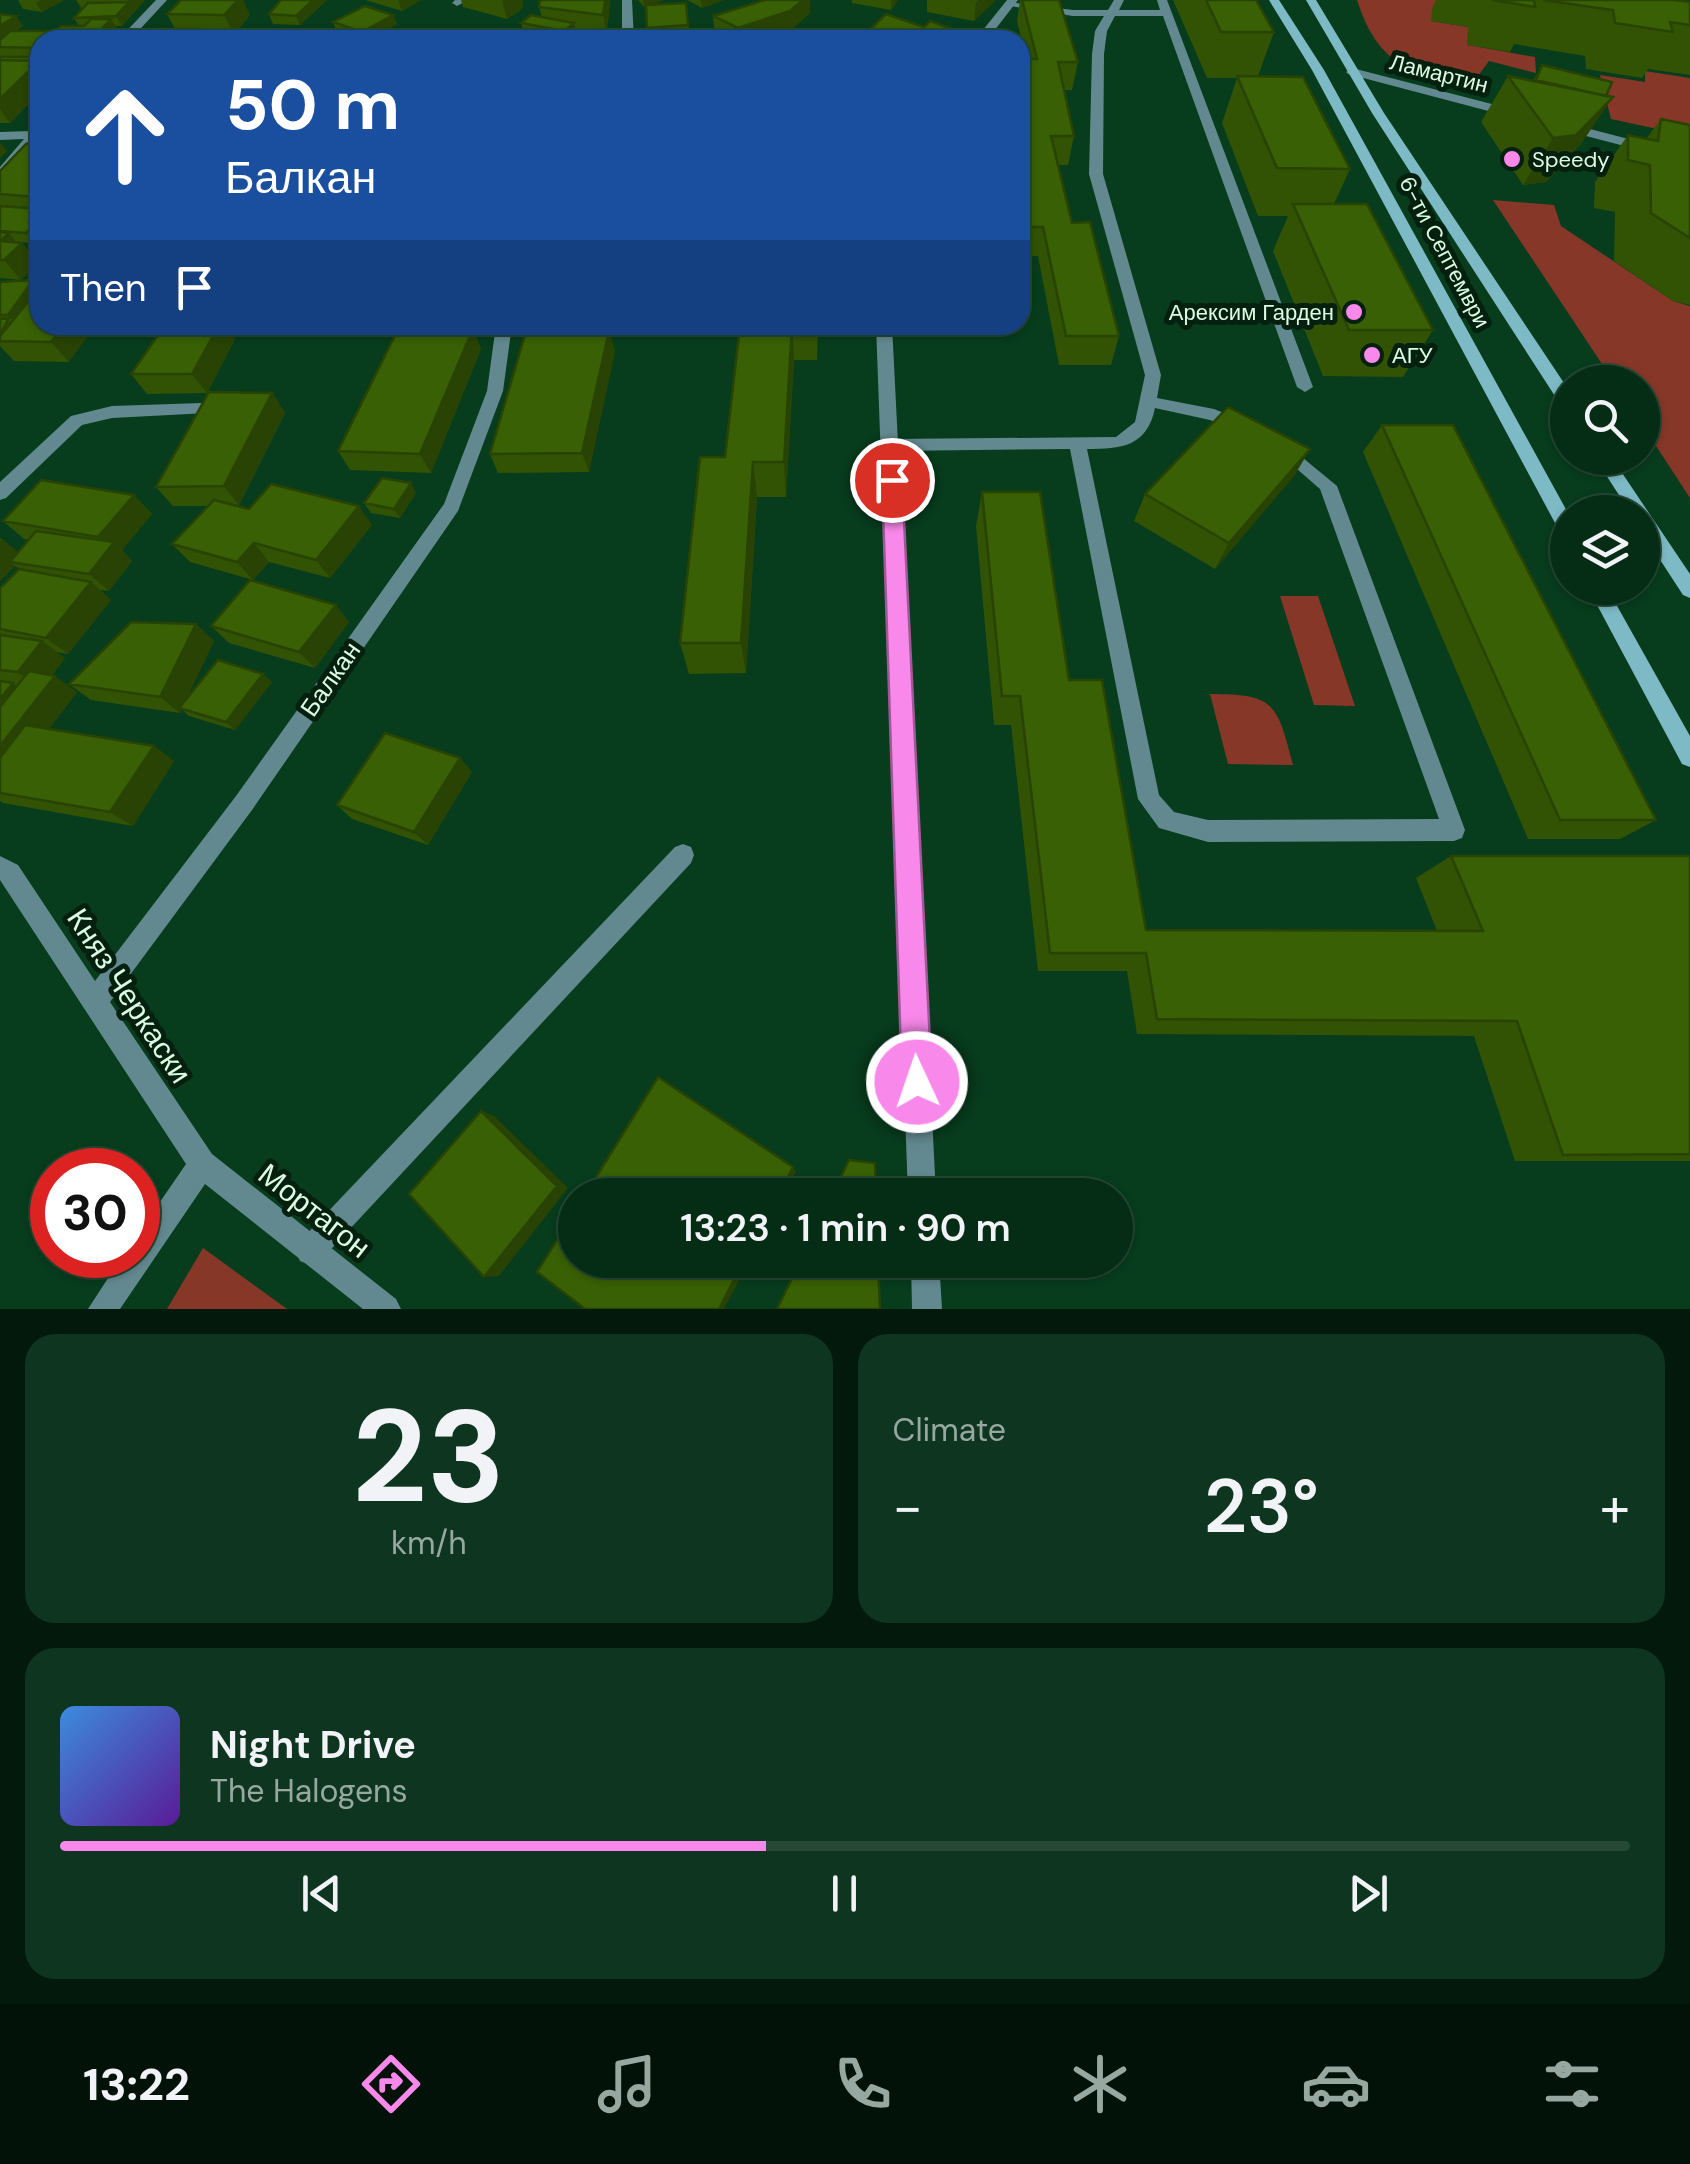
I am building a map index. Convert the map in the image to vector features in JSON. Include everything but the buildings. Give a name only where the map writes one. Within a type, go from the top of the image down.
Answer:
[{"type":"main road","name":"6-ти Септември","points":[[1274,0],[1318,70],[1550,498]]},
{"type":"main road","name":"6-ти Септември","points":[[1310,0],[1352,72],[1550,375]]},
{"type":"main road","points":[[1660,544],[1690,590]]},
{"type":"main road","points":[[1607,605],[1690,757]]},
{"type":"street","points":[[134,30],[162,0]]},
{"type":"street","points":[[627,0],[628,30]]},
{"type":"street","points":[[989,30],[1011,2],[1164,6],[1305,387]]},
{"type":"street","points":[[891,445],[1120,443],[1143,425],[1151,402],[1153,375],[1096,174],[1098,54],[1102,31],[1115,6]]},
{"type":"street","name":"Ламартин","points":[[1352,72],[1534,118]]},
{"type":"street","points":[[1552,123],[1690,159]]},
{"type":"street","points":[[0,136],[30,133]]},
{"type":"street","points":[[0,175],[30,141]]},
{"type":"street","name":"Балкан","points":[[94,1004],[244,803],[452,506],[495,390],[503,335]]},
{"type":"street","points":[[885,335],[921,1178]]},
{"type":"street","points":[[1078,444],[1149,799],[1166,821],[1208,831],[1454,830],[1328,486],[1270,438],[1214,415],[1151,402]]},
{"type":"street","points":[[0,493],[77,420],[112,412],[202,409]]},
{"type":"street","points":[[310,1251],[684,854]]},
{"type":"street","name":"Княз Черкаски","points":[[0,867],[10,873],[202,1164]]},
{"type":"street","points":[[104,1309],[202,1164]]},
{"type":"street","name":"Мортагон","points":[[202,1164],[386,1309]]},
{"type":"street","points":[[926,1278],[927,1309]]},
{"type":"shaded area","points":[[1357,0],[1449,0],[1431,21],[1468,27],[1468,45],[1535,57],[1536,73],[1489,61],[1470,87],[1413,70],[1386,52],[1375,39]]},
{"type":"shaded area","points":[[1645,71],[1690,78],[1690,136],[1611,119],[1600,75],[1645,82]]},
{"type":"shaded area","points":[[1493,200],[1554,205],[1561,226],[1673,301],[1690,306],[1690,498],[1660,452],[1660,365],[1603,365]]},
{"type":"shaded area","points":[[1280,596],[1318,596],[1355,706],[1314,705]]},
{"type":"shaded area","points":[[1210,694],[1249,697],[1270,707],[1283,728],[1293,765],[1228,764]]},
{"type":"shaded area","points":[[203,1248],[287,1309],[167,1309]]},
{"type":"place","name":"Speedy","points":[[1512,159]]},
{"type":"place","name":"Арексим Гарден","points":[[1354,312]]},
{"type":"place","name":"АГУ","points":[[1372,355]]},
{"type":"route","points":[[892,480],[917,1082]]}]
